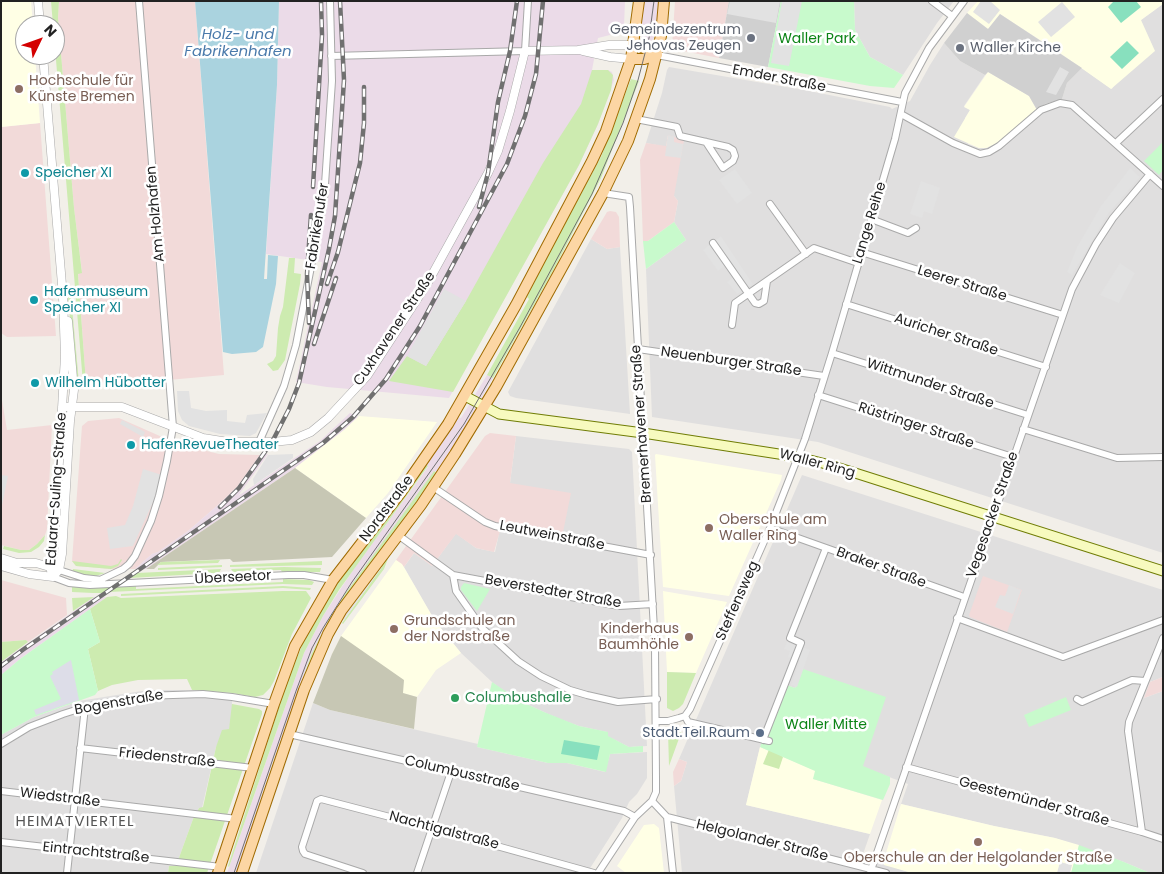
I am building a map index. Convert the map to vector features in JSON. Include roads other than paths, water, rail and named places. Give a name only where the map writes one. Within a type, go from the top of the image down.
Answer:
[{"type":"main road","points":[[631,59],[639,1]]},
{"type":"main road","points":[[603,193],[628,140],[657,55],[661,36],[664,1]]},
{"type":"main road","name":"Emder Straße","points":[[634,45],[657,55]]},
{"type":"main road","name":"Emder Straße","points":[[631,59],[644,59],[657,55]]},
{"type":"main road","name":"Nordstraße","points":[[220,870],[295,646],[333,580],[401,492],[465,396],[516,305],[592,161],[606,131],[631,59]]},
{"type":"main road","name":"Nordstraße","points":[[242,873],[312,669],[328,634],[341,611],[433,487],[484,406],[603,193]]},
{"type":"main road","name":"Waller Ring","points":[[465,396],[499,414],[643,433],[798,457],[830,465],[1163,571]]},
{"type":"street","points":[[38,1],[39,15]]},
{"type":"street","name":"Am Holzhafen","points":[[100,580],[123,569],[129,564],[138,550],[151,521],[159,496],[168,461],[173,427],[139,1]]},
{"type":"street","name":"Fabrikenufer","points":[[259,442],[290,368],[315,253],[325,190],[332,81],[330,1]]},
{"type":"street","name":"Cuxhavener Straße","points":[[62,407],[122,407],[203,438],[228,442],[292,440],[311,432],[328,418],[367,376],[418,300],[488,173],[498,151],[508,120],[525,51],[528,1]]},
{"type":"street","points":[[932,1],[952,16]]},
{"type":"street","name":"Lange Reihe","points":[[798,457],[832,352],[895,139],[905,93],[929,48],[964,1]]},
{"type":"street","name":"Emder Straße","points":[[331,56],[578,50],[609,45],[634,45]]},
{"type":"street","name":"Emder Straße","points":[[578,50],[610,57],[631,59]]},
{"type":"street","name":"Emder Straße","points":[[657,55],[902,102]]},
{"type":"street","name":"Eduard-Suling-Straße","points":[[44,65],[63,297],[64,356],[62,407],[55,532],[50,567],[53,577]]},
{"type":"street","points":[[1116,143],[1163,99]]},
{"type":"street","points":[[901,114],[953,143],[980,154],[989,152],[999,146],[1041,110],[1060,104],[1072,106],[1079,110],[1163,186]]},
{"type":"street","points":[[636,119],[678,127],[680,136],[728,147],[733,150],[735,156],[733,161],[723,168],[706,142]]},
{"type":"street","name":"Vegesacker Straße","points":[[871,871],[964,597],[1078,276],[1112,218],[1150,174]]},
{"type":"street","name":"Bremerhavener Straße","points":[[603,193],[629,197],[651,555],[657,699],[656,792],[652,802]]},
{"type":"street","points":[[770,204],[806,254]]},
{"type":"street","points":[[871,220],[908,233],[916,228]]},
{"type":"street","points":[[713,243],[755,303],[759,304],[764,301],[767,281]]},
{"type":"street","points":[[732,325],[735,303],[814,248],[858,263]]},
{"type":"street","name":"Leerer Straße","points":[[861,252],[1063,316]]},
{"type":"street","name":"Eduard-Suling-Straße","points":[[53,577],[59,570],[62,554],[71,407],[74,390],[68,318],[63,297]]},
{"type":"street","name":"Auricher Straße","points":[[846,304],[1046,367]]},
{"type":"street","name":"Neuenburger Straße","points":[[638,349],[824,376]]},
{"type":"street","name":"Wittmunder Straße","points":[[832,352],[1028,415]]},
{"type":"street","name":"Rüstringer Straße","points":[[818,395],[1013,457]]},
{"type":"street","points":[[1023,429],[1117,458],[1163,457]]},
{"type":"street","name":"Steffensweg","points":[[686,719],[770,528],[798,457]]},
{"type":"street","name":"Leutweinstraße","points":[[433,487],[485,522],[495,526],[651,555]]},
{"type":"street","name":"Braker Straße","points":[[770,528],[964,597]]},
{"type":"street","points":[[398,535],[453,575],[456,591],[482,628],[518,661],[541,676],[570,690],[606,700],[618,702],[657,699]]},
{"type":"street","points":[[656,721],[686,719],[766,741],[801,642],[790,638],[826,548]]},
{"type":"street","name":"Überseetor","points":[[1,558],[18,563],[36,563],[72,576],[134,582]]},
{"type":"street","name":"Überseetor","points":[[1,566],[29,574],[53,577],[69,583],[90,585],[288,575],[304,575],[333,580]]},
{"type":"street","name":"Beverstedter Straße","points":[[453,575],[619,606],[653,604]]},
{"type":"street","points":[[957,618],[1063,657],[1163,620]]},
{"type":"street","points":[[1142,832],[1128,731],[1129,722],[1163,638]]},
{"type":"street","points":[[1077,699],[1082,702],[1132,680],[1145,681]]},
{"type":"street","name":"Bogenstraße","points":[[1,744],[29,727],[85,707],[143,696],[175,694],[232,697],[274,704]]},
{"type":"street","points":[[67,873],[85,707]]},
{"type":"street","name":"Columbusstraße","points":[[289,734],[624,811],[635,817]]},
{"type":"street","name":"Friedenstraße","points":[[80,748],[253,768]]},
{"type":"street","name":"Geestemünder Straße","points":[[906,767],[1163,839]]},
{"type":"street","points":[[417,873],[451,772]]},
{"type":"street","name":"Wiedstraße","points":[[1,791],[237,819]]},
{"type":"street","name":"Nachtigalstraße","points":[[363,873],[305,854],[302,847],[317,801],[321,799],[594,873]]},
{"type":"street","points":[[598,873],[635,817],[652,802],[667,817],[674,872]]},
{"type":"street","name":"Helgolander Straße","points":[[667,817],[871,871],[886,873]]},
{"type":"street","name":"Eintrachtstraße","points":[[1,842],[220,870]]},
{"type":"water","name":"Holz- und Fabrikenhafen","points":[[195,1],[279,1],[277,85],[264,279],[267,279],[268,255],[278,256],[276,284],[263,347],[256,352],[232,354],[223,352]]},
{"type":"tram line","points":[[234,873],[312,648],[352,582],[464,424],[519,329],[592,194],[623,123],[638,80],[649,38],[654,1]]},
{"type":"railway","points":[[313,187],[322,35],[321,1]]},
{"type":"railway","points":[[220,507],[239,488],[272,442],[289,409],[299,383],[335,216],[344,80],[340,1]]},
{"type":"railway","points":[[479,207],[488,173],[498,102],[510,51],[517,1]]},
{"type":"railway","points":[[1,666],[323,443],[353,417],[386,379],[420,326],[507,164],[525,116],[536,74],[543,1]]},
{"type":"railway","points":[[327,284],[338,252],[360,163],[364,123],[364,87]]},
{"type":"railway","points":[[309,323],[307,274],[311,215]]},
{"type":"railway","points":[[314,344],[336,278]]},
{"type":"place","name":"Gemeindezentrum Jehovas Zeugen","points":[[751,38]]},
{"type":"place","name":"Waller Kirche","points":[[960,48]]},
{"type":"place","name":"Hochschule für Künste Bremen","points":[[19,89]]},
{"type":"place","name":"Speicher XI","points":[[25,173]]},
{"type":"place","name":"Hafenmuseum Speicher XI","points":[[34,300]]},
{"type":"place","name":"Wilhelm Hübotter","points":[[35,383]]},
{"type":"place","name":"HafenRevueTheater","points":[[131,445]]},
{"type":"place","name":"Oberschule am Waller Ring","points":[[709,528]]},
{"type":"place","name":"Grundschule an der Nordstraße","points":[[394,629]]},
{"type":"place","name":"Kinderhaus Baumhöhle","points":[[689,637]]},
{"type":"place","name":"Columbushalle","points":[[455,698]]},
{"type":"place","name":"Stadt.Teil.Raum","points":[[760,733]]},
{"type":"place","name":"Oberschule an der Helgolander Straße","points":[[978,842]]},
{"type":"district","name":"HEIMATVIERTEL","points":[[75,822]]},
{"type":"park label","name":"Waller Park","points":[[817,39]]},
{"type":"park label","name":"Waller Mitte","points":[[826,725]]}]
